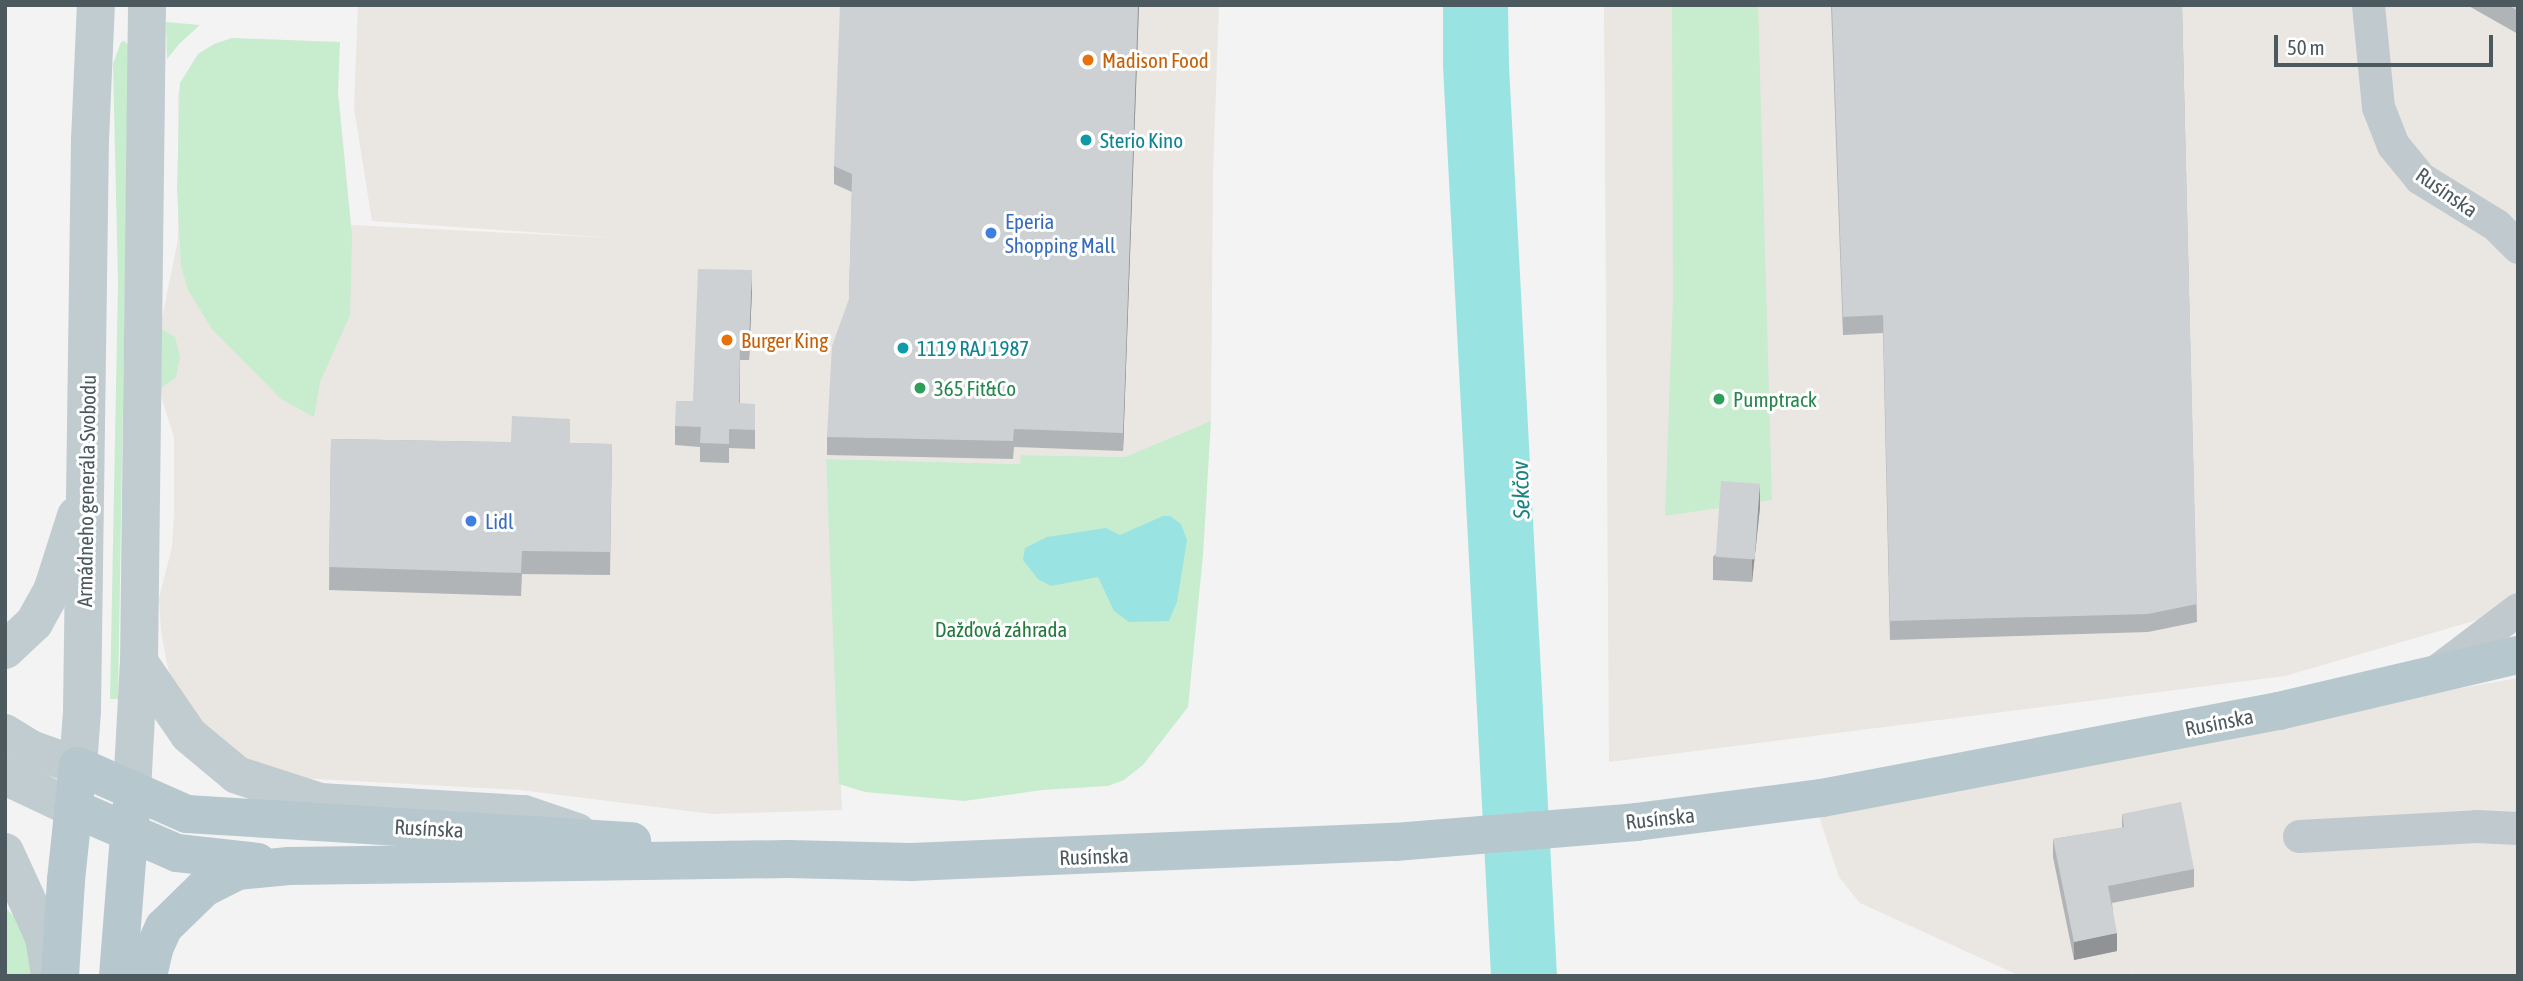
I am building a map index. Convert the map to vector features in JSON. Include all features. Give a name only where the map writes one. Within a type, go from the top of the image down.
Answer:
[{"type":"main road","name":"Rusínska","points":[[289,866],[788,859],[911,862],[1395,842],[1636,821],[1836,795],[2279,711],[2518,654]]},
{"type":"main road","name":"Rusínska","points":[[78,766],[187,814],[592,837],[788,859]]},
{"type":"main road","name":"Armádneho generála Svobodu","points":[[60,976],[78,766]]},
{"type":"main road","points":[[118,976],[132,790]]},
{"type":"main road","points":[[74,808],[177,853],[289,866]]},
{"type":"main road","points":[[148,976],[154,949],[164,927],[204,887],[237,871],[289,866]]},
{"type":"street","name":"Armádneho generála Svobodu","points":[[78,766],[82,711],[87,488],[90,140],[96,5]]},
{"type":"street","points":[[132,790],[139,662],[146,5]]},
{"type":"street","name":"Rusínska","points":[[2368,5],[2378,107],[2393,145],[2420,178],[2496,225],[2518,247]]},
{"type":"street","points":[[5,650],[34,623],[52,591],[87,488]]},
{"type":"street","points":[[2435,672],[2518,609]]},
{"type":"street","points":[[139,662],[189,735],[237,775],[320,802],[524,814],[592,837]]},
{"type":"street","points":[[5,733],[31,749],[78,766]]},
{"type":"street","points":[[5,776],[74,808]]},
{"type":"street","points":[[2299,836],[2476,826],[2518,828]]},
{"type":"street","points":[[5,852],[44,937],[50,976]]},
{"type":"shaded area","points":[[358,5],[1219,5],[1213,172],[1211,421],[1125,457],[1022,455],[1021,464],[826,459],[842,810],[712,814],[520,790],[298,778],[226,752],[176,693],[161,631],[159,598],[172,547],[174,437],[159,390],[160,328],[178,239],[180,83],[339,100],[351,225],[613,238],[372,221],[354,108]]},
{"type":"shaded area","points":[[1604,5],[2518,5],[2518,608],[2285,676],[1609,762]]},
{"type":"shaded area","points":[[2518,678],[2518,976],[2134,976],[2133,973],[2121,976],[2020,976],[1860,903],[1839,877],[1815,804]]},
{"type":"green space","points":[[1672,5],[1758,5],[1772,500],[1665,516],[1673,297]]},
{"type":"green space","points":[[166,22],[200,25],[167,59]]},
{"type":"green space","points":[[232,38],[340,42],[338,94],[352,237],[350,315],[320,382],[314,417],[281,399],[212,329],[188,290],[181,266],[177,188],[180,83],[198,54],[214,44]]},
{"type":"green space","points":[[121,42],[129,45],[118,699],[110,699],[118,282],[113,64]]},
{"type":"green space","points":[[160,328],[175,337],[180,357],[176,377],[159,390]]},
{"type":"green space","name":"Dažďová záhrada","points":[[1211,421],[1203,555],[1188,707],[1143,765],[1124,780],[1108,786],[1042,790],[964,801],[865,792],[839,784],[826,459],[1020,464],[1021,455],[1125,457]]},
{"type":"green space","points":[[5,907],[20,923],[39,976],[5,976]]},
{"type":"water","name":"Sekčov","points":[[1443,5],[1508,5],[1557,976],[1491,976],[1443,67]]},
{"type":"water","points":[[1163,516],[1170,516],[1181,524],[1187,540],[1177,602],[1169,621],[1129,622],[1114,611],[1098,577],[1051,586],[1038,579],[1023,560],[1025,548],[1047,537],[1106,528],[1120,535]]},
{"type":"building","name":"Eperia Shopping Mall","points":[[840,5],[1138,5],[1123,433],[1014,429],[1013,441],[827,437],[832,346],[849,299],[852,174],[834,166]]},
{"type":"building","points":[[1832,5],[2182,5],[2197,604],[2148,614],[1890,621],[1883,315],[1843,317]]},
{"type":"building","points":[[698,269],[752,270],[749,341],[740,341],[739,403],[755,404],[755,430],[729,429],[729,444],[700,443],[701,427],[675,426],[676,401],[693,401]]},
{"type":"building","name":"Lidl","points":[[512,416],[570,419],[570,443],[612,444],[610,552],[522,551],[521,573],[329,567],[331,439],[511,442]]},
{"type":"building","points":[[1721,481],[1760,484],[1755,560],[1716,557]]},
{"type":"building","points":[[2181,802],[2194,869],[2108,886],[2117,933],[2074,942],[2053,839],[2124,827],[2122,814]]},
{"type":"place","name":"Madison Food","points":[[1088,60]]},
{"type":"place","name":"Sterio Kino","points":[[1086,140]]},
{"type":"place","name":"Eperia Shopping Mall","points":[[991,233]]},
{"type":"place","name":"Burger King","points":[[727,340]]},
{"type":"place","name":"1119 RAJ 1987","points":[[903,348]]},
{"type":"place","name":"365 Fit&Co","points":[[920,388]]},
{"type":"place","name":"Pumptrack","points":[[1719,399]]},
{"type":"place","name":"Lidl","points":[[471,521]]}]
